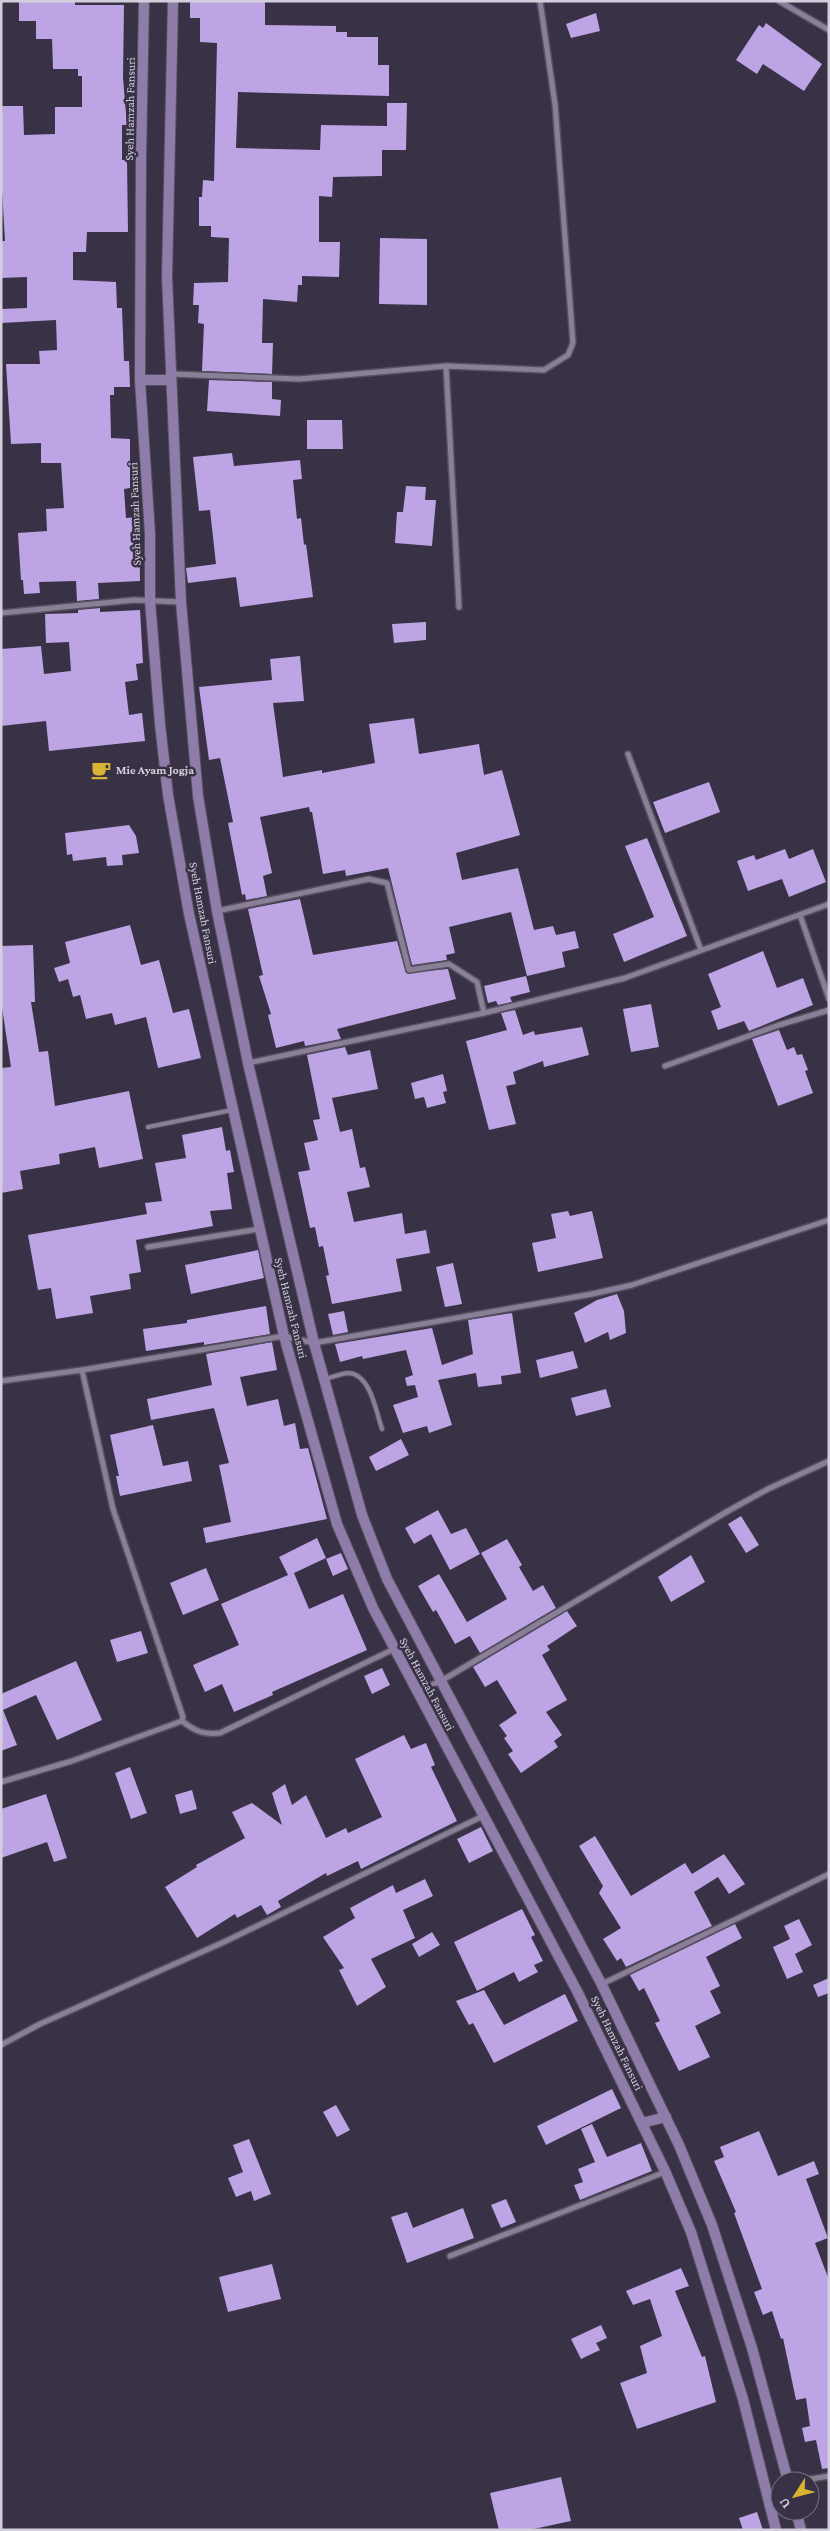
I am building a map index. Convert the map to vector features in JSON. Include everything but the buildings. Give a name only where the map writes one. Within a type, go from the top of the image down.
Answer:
[{"type":"main road","name":"Syeh Hamzah Fansuri","points":[[144,1],[140,380],[150,534],[150,600],[168,795],[189,914],[284,1336],[337,1524],[372,1608],[577,1991],[666,2172],[694,2241],[743,2399],[776,2530]]},
{"type":"main road","name":"Syeh Hamzah Fansuri","points":[[172,1],[167,271],[181,602],[198,796],[217,911],[248,1063],[314,1343],[362,1515],[383,1570],[602,1985],[666,2116],[712,2225],[752,2348],[785,2471]]},
{"type":"main road","points":[[140,380],[172,377]]},
{"type":"main road","points":[[642,2123],[666,2116]]},
{"type":"street","points":[[172,377],[299,380],[446,366],[544,370],[568,355],[574,343],[555,104],[540,1]]},
{"type":"street","points":[[780,1],[829,30]]},
{"type":"street","points":[[446,366],[459,607]]},
{"type":"street","points":[[1,613],[134,600],[181,602]]},
{"type":"street","points":[[628,754],[701,950]]},
{"type":"street","points":[[217,911],[369,878],[387,882],[409,970],[449,964],[477,982],[484,1013]]},
{"type":"street","points":[[248,1063],[484,1013],[625,978],[829,904]]},
{"type":"street","points":[[800,915],[829,999]]},
{"type":"street","points":[[665,1066],[779,1025],[829,1010]]},
{"type":"street","points":[[1,1381],[82,1370],[284,1336],[314,1343],[632,1285],[829,1220]]},
{"type":"street","points":[[148,1247],[259,1229]]},
{"type":"street","points":[[82,1370],[113,1509],[183,1717],[182,1721]]},
{"type":"street","points":[[416,1691],[441,1681],[728,1511],[768,1489],[829,1461]]},
{"type":"street","points":[[182,1721],[197,1732],[206,1735],[220,1733],[394,1650]]},
{"type":"street","points":[[1,1782],[72,1761],[182,1721]]},
{"type":"street","points":[[1,2045],[40,2024],[224,1942],[483,1816]]},
{"type":"street","points":[[602,1985],[829,1874]]},
{"type":"street","points":[[450,2256],[666,2172]]},
{"type":"lane","points":[[148,1127],[232,1110]]},
{"type":"lane","points":[[324,1380],[348,1373],[356,1375],[366,1383],[382,1429]]},
{"type":"place","name":"Mie Ayam Jogja","points":[[101,770]]}]
